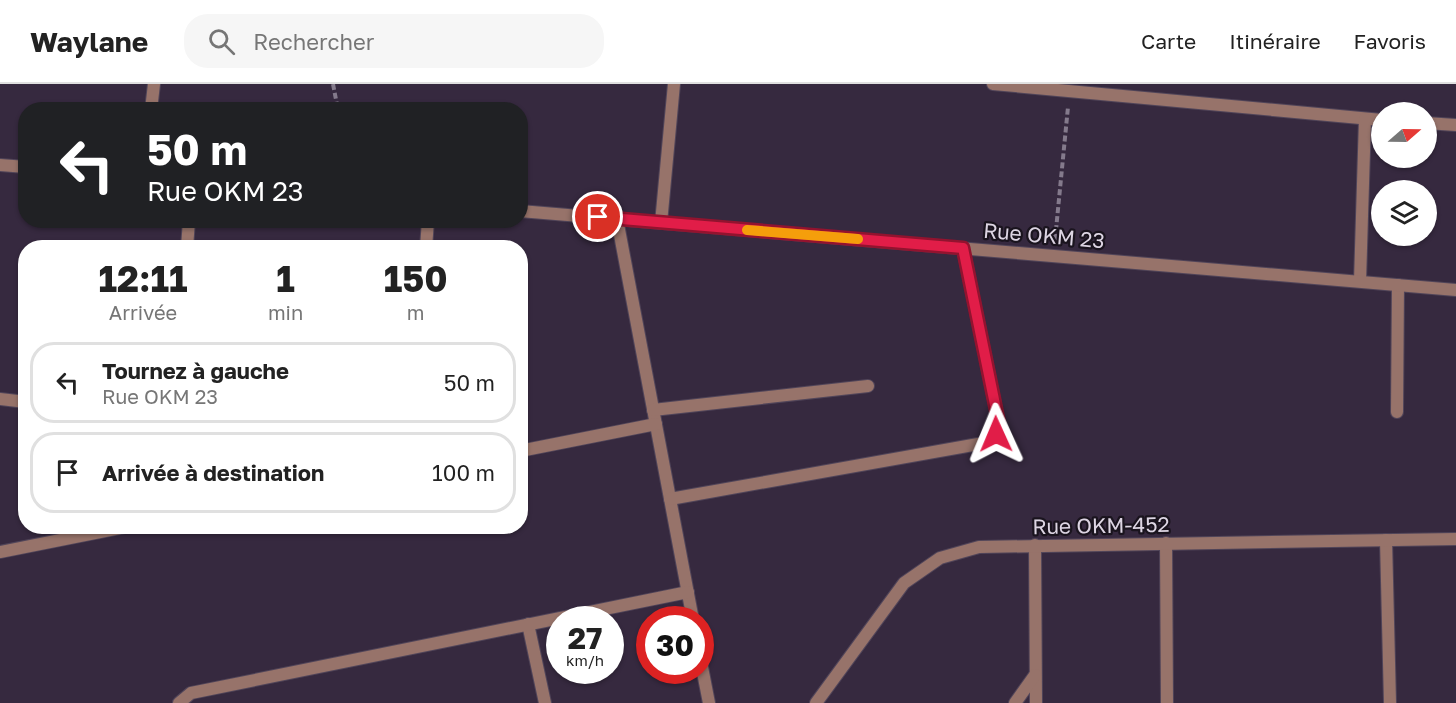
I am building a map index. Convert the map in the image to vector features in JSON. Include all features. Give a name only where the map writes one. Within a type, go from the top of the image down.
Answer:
[{"type":"street","points":[[152,102],[154,84]]},
{"type":"street","points":[[661,223],[674,84]]},
{"type":"street","points":[[993,84],[1371,119]]},
{"type":"street","points":[[1360,281],[1365,119]]},
{"type":"street","points":[[1437,124],[1456,125]]},
{"type":"street","points":[[0,165],[18,166]]},
{"type":"street","name":"Rue OKM 23","points":[[528,212],[1456,290]]},
{"type":"street","points":[[617,219],[690,606]]},
{"type":"street","points":[[670,500],[984,443],[996,434],[999,424],[963,248]]},
{"type":"street","points":[[1397,412],[1398,285]]},
{"type":"street","points":[[653,410],[868,386]]},
{"type":"street","points":[[0,399],[18,401]]},
{"type":"street","points":[[528,449],[656,424]]},
{"type":"street","points":[[0,552],[90,534]]},
{"type":"street","name":"Rue OKM-452","points":[[816,703],[904,583],[940,558],[959,551],[979,547],[1035,545],[1456,539]]},
{"type":"street","points":[[1386,540],[1390,703]]},
{"type":"street","points":[[1166,543],[1167,703]]},
{"type":"street","points":[[1035,545],[1036,703]]},
{"type":"street","points":[[178,703],[191,693],[688,592]]},
{"type":"street","points":[[528,624],[545,703]]},
{"type":"street","points":[[1015,703],[1035,675]]},
{"type":"street","points":[[705,684],[709,703]]},
{"type":"path","points":[[333,84],[337,102]]},
{"type":"path","points":[[1053,255],[1070,91]]},
{"type":"slow traffic","points":[[747,230],[858,239]]},
{"type":"route","points":[[598,217],[963,248],[999,424],[996,434]]}]
